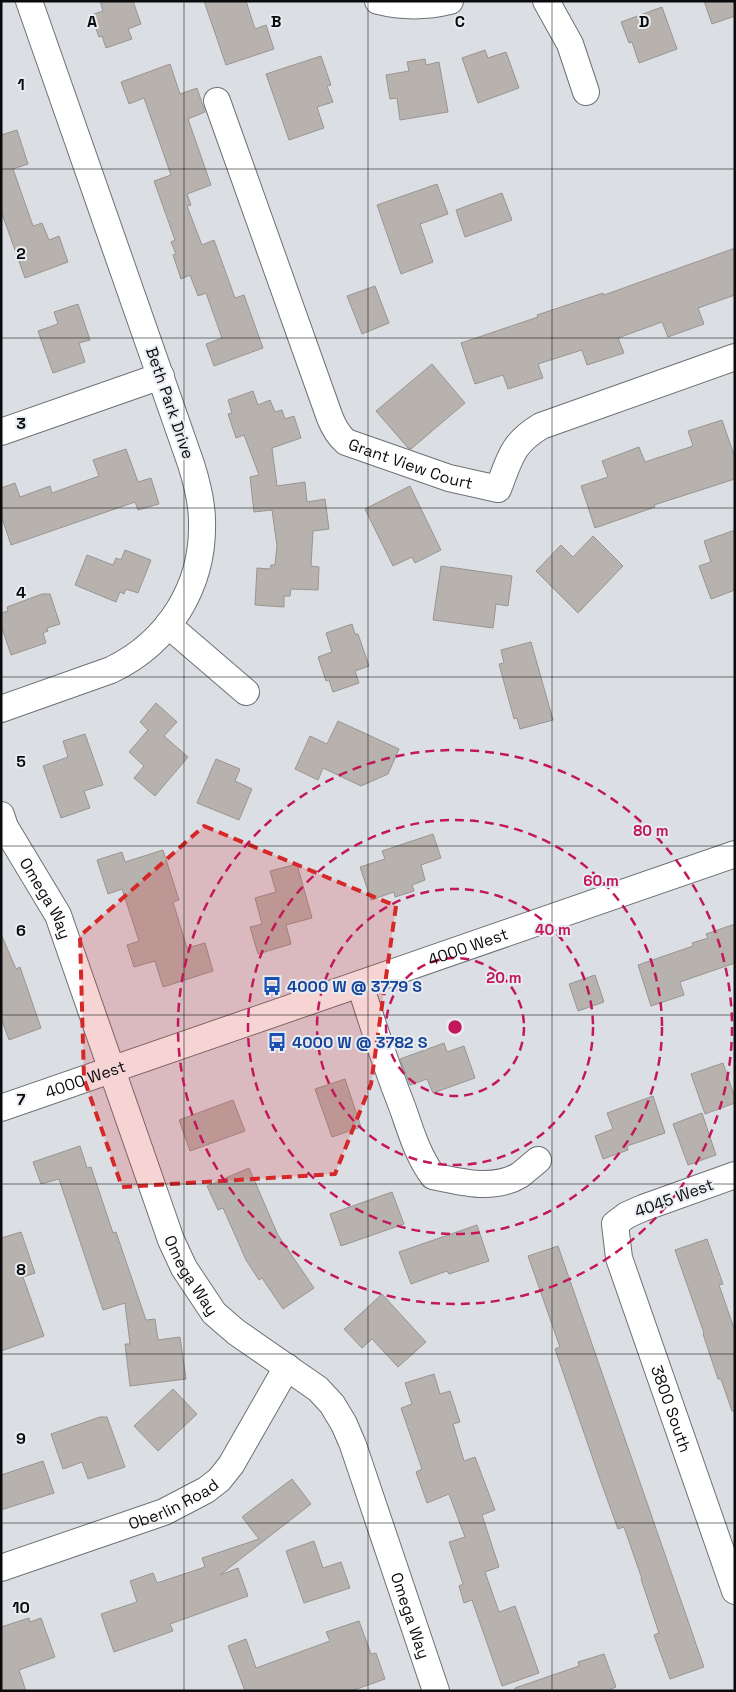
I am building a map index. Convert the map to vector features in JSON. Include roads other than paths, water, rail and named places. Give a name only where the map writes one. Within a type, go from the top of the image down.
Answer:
[{"type":"street","name":"Beth Park Drive","points":[[1,709],[103,673],[142,652],[168,625],[189,592],[200,557],[202,520],[200,501],[191,464],[29,1]]},
{"type":"street","points":[[378,1],[407,6],[450,1]]},
{"type":"street","points":[[546,1],[570,44],[586,92]]},
{"type":"street","name":"Grant View Court","points":[[217,101],[330,418],[339,436],[354,446],[449,478],[498,489],[514,450],[521,440],[541,426],[733,363]]},
{"type":"street","points":[[1,432],[160,376]]},
{"type":"street","points":[[168,625],[246,692]]},
{"type":"street","name":"Omega Way","points":[[1,815],[5,826],[58,915],[171,1240],[184,1268],[214,1313],[236,1332],[318,1389],[332,1404],[344,1424],[436,1691]]},
{"type":"street","name":"4000 West","points":[[1,1108],[735,854]]},
{"type":"street","points":[[360,984],[384,1060],[424,1164],[433,1176],[467,1184],[499,1183],[519,1175],[538,1160]]},
{"type":"street","name":"4045 West","points":[[615,1224],[628,1214],[735,1175]]},
{"type":"street","name":"3800 South","points":[[615,1224],[620,1258],[735,1591]]},
{"type":"street","name":"Oberlin Road","points":[[1,1568],[164,1512],[206,1490],[219,1480],[231,1465],[287,1367]]},
{"type":"place","name":"4000 W @ 3779 S","points":[[272,986]]},
{"type":"place","name":"4000 W @ 3782 S","points":[[277,1042]]}]
